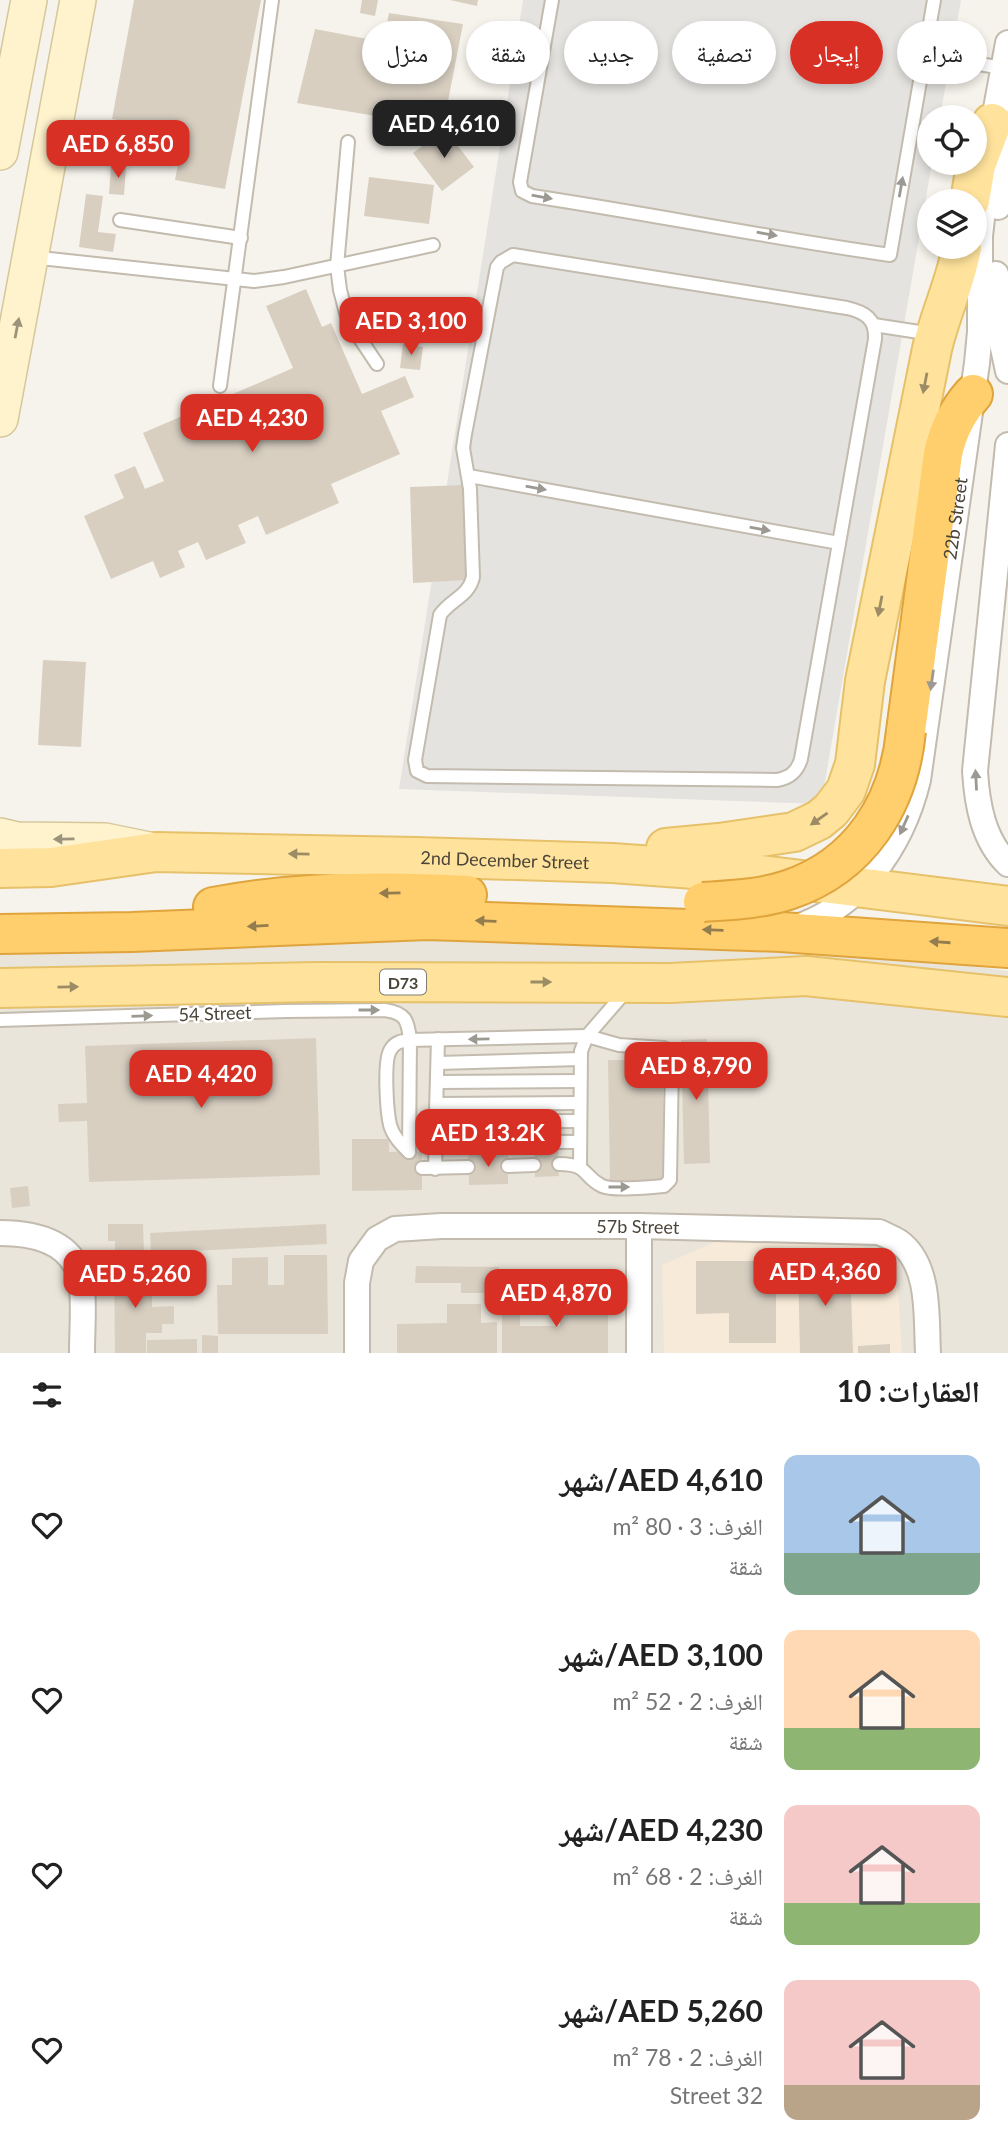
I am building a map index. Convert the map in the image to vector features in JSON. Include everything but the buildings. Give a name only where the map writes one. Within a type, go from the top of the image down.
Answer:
[{"type":"highway","points":[[132,932],[169,918],[246,901],[344,894],[464,894],[614,904],[747,899],[789,890],[808,882],[844,859],[872,829],[884,811],[900,772],[946,437],[962,406],[973,394]]},
{"type":"highway","points":[[0,934],[132,932],[427,920],[781,932],[1008,948]]},
{"type":"main road","points":[[0,152],[7,72],[29,0]]},
{"type":"main road","points":[[0,419],[78,0]]},
{"type":"main road","points":[[972,189],[976,166],[1000,132]]},
{"type":"main road","points":[[551,861],[607,850],[698,845],[794,832],[819,820],[839,801],[852,777],[855,764],[865,681],[936,334],[960,259]]},
{"type":"main road","points":[[0,836],[17,840],[105,841],[156,852]]},
{"type":"main road","name":"2nd December Street","points":[[0,868],[51,867],[156,852],[551,861],[687,868],[1008,906]]},
{"type":"main road","name":"D73","points":[[0,988],[316,982],[715,982],[806,976],[1008,997]]},
{"type":"main road","points":[[286,1011],[308,993],[316,982]]},
{"type":"street","name":"22b Street","points":[[781,932],[822,916],[845,901],[886,858],[914,801],[973,394],[980,332],[980,236],[1000,132],[1003,68],[1008,43]]},
{"type":"street","name":"22b Street","points":[[1000,132],[1005,175],[996,230],[1002,265],[1000,334],[1008,370]]},
{"type":"street","points":[[1003,853],[981,816],[975,771],[1008,445]]},
{"type":"street","name":"57b Street","points":[[357,1353],[357,1283],[361,1261],[377,1239],[395,1229],[418,1226],[639,1226],[879,1232],[900,1242],[915,1260],[923,1282],[928,1353]]},
{"type":"street","points":[[639,1226],[639,1353]]},
{"type":"street","points":[[0,1233],[42,1237],[61,1248],[75,1264],[82,1285],[82,1353]]},
{"type":"lane","points":[[220,386],[272,0]]},
{"type":"lane","points":[[552,0],[520,182],[523,191],[532,196],[890,255],[919,84]]},
{"type":"lane","points":[[930,21],[934,0]]},
{"type":"lane","points":[[987,65],[1003,68]]},
{"type":"lane","points":[[348,142],[337,266],[340,290],[346,313],[377,364]]},
{"type":"lane","points":[[120,220],[241,238]]},
{"type":"lane","points":[[30,257],[235,279],[269,280],[433,245]]},
{"type":"lane","points":[[513,255],[847,308],[866,315],[874,325],[876,339],[801,759],[798,767],[786,779],[427,776],[417,771],[415,760],[440,615],[450,603],[468,590],[472,577],[469,476],[463,448],[497,267],[501,261],[513,255]]},
{"type":"lane","points":[[874,325],[936,334]]},
{"type":"lane","points":[[469,476],[839,543]]},
{"type":"lane","points":[[580,1167],[580,1051],[587,1036],[634,982]]},
{"type":"lane","name":"54 Street","points":[[0,1020],[385,1010],[396,1012],[405,1019],[410,1040]]},
{"type":"lane","points":[[410,1040],[409,1152],[397,1140],[390,1125],[387,1058],[395,1045],[402,1041],[410,1040],[438,1039],[587,1036],[619,1045],[657,1046],[670,1053],[673,1060],[670,1180],[664,1186],[605,1187],[580,1167],[559,1164]]},
{"type":"lane","points":[[438,1039],[436,1141],[429,1168],[468,1167]]},
{"type":"lane","points":[[438,1063],[580,1059]]},
{"type":"lane","points":[[437,1082],[580,1081]]},
{"type":"lane","points":[[437,1104],[580,1103]]},
{"type":"lane","points":[[436,1122],[580,1121]]},
{"type":"lane","points":[[436,1141],[580,1142]]},
{"type":"lane","points":[[508,1166],[534,1165]]},
{"type":"shaded area","points":[[523,0],[961,0],[957,21],[897,21],[897,84],[946,84],[942,105],[917,105],[917,175],[930,175],[927,189],[917,189],[917,250],[821,804],[399,789],[510,84],[550,84],[550,21],[520,21]]},
{"type":"shaded area","points":[[457,925],[893,956],[1008,971],[1008,1353],[0,1353],[0,930]]},
{"type":"shaded area","points":[[715,1242],[860,1243],[898,1290],[902,1353],[664,1353],[662,1265]]}]
